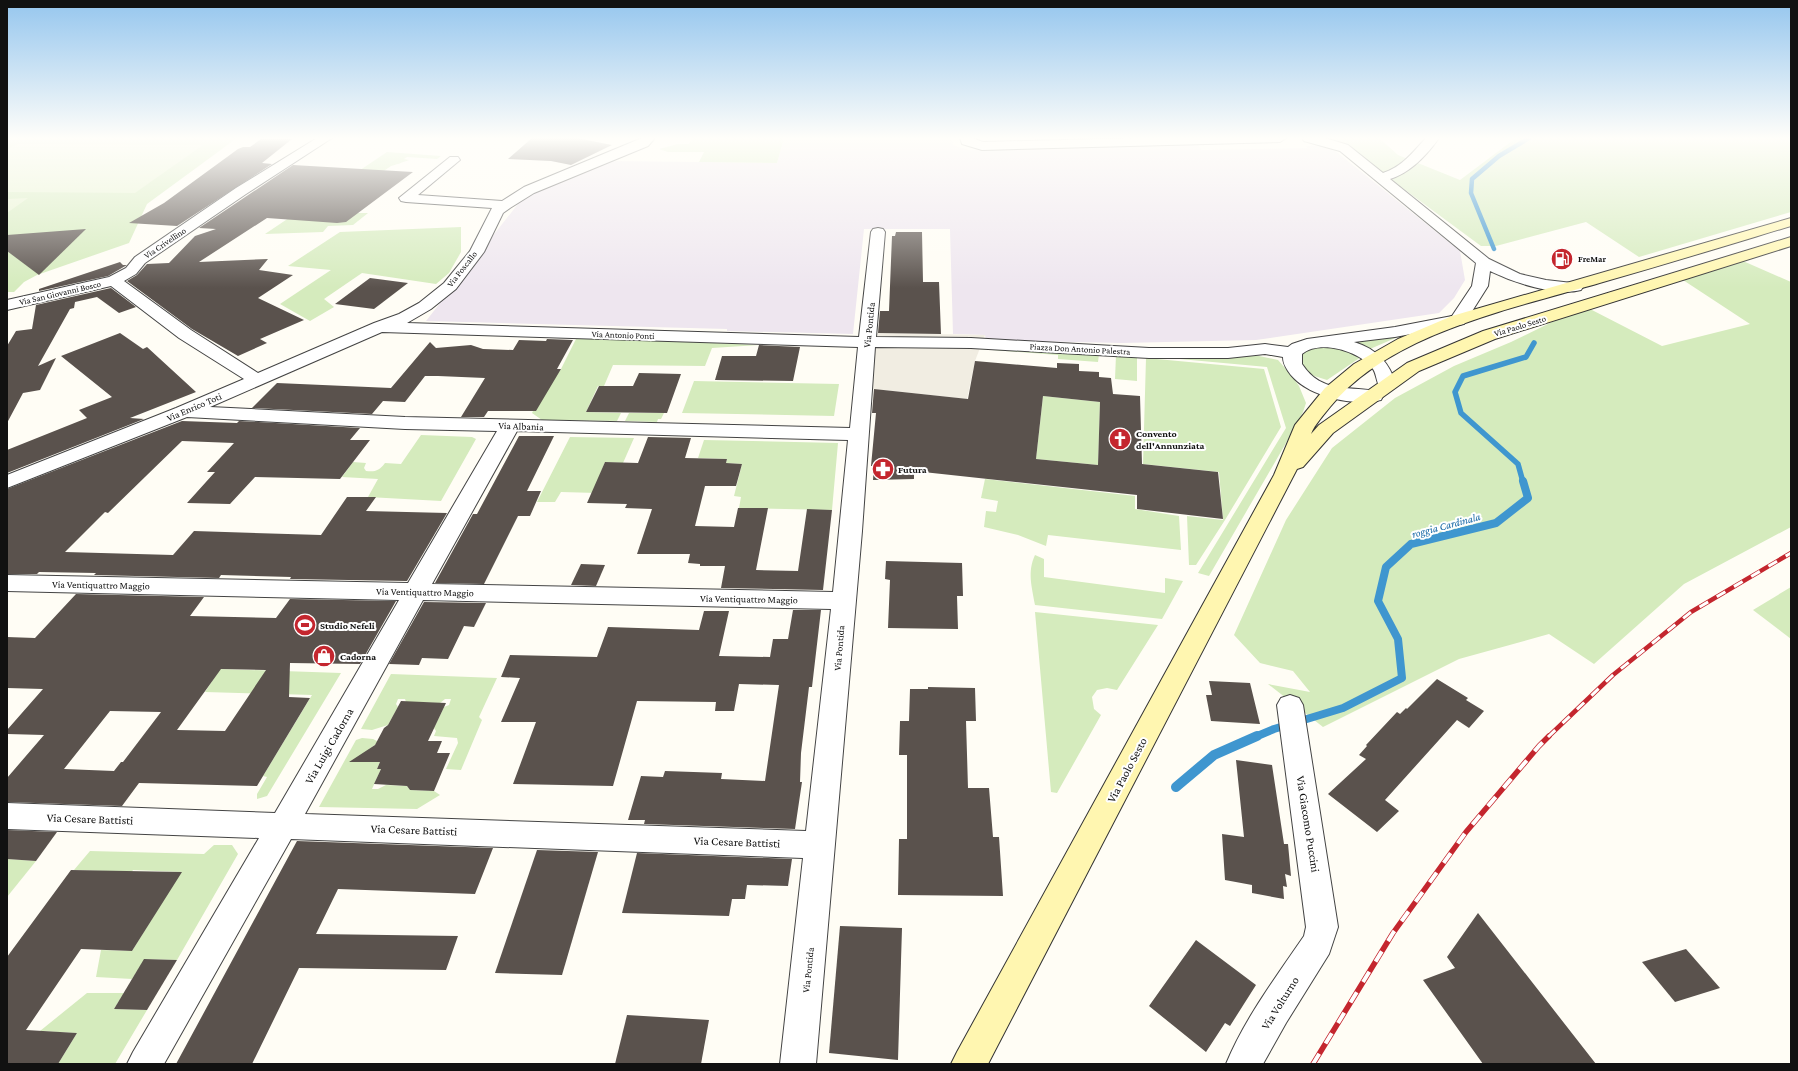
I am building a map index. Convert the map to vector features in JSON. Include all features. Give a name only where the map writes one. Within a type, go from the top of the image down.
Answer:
[{"type":"street","name":"Via Crivellino","points":[[114,281],[132,271],[140,260],[246,188]]},
{"type":"street","points":[[419,188],[406,198],[505,205]]},
{"type":"street","name":"Via Poscallo","points":[[380,327],[406,318],[425,306],[450,286],[477,252],[497,211],[534,188]]},
{"type":"street","points":[[1392,188],[1484,262],[1515,277],[1546,285],[1575,287]]},
{"type":"street","name":"Via Paolo Sesto","points":[[1292,354],[1298,348],[1308,344],[1395,332],[1458,320],[1575,287],[1791,222]]},
{"type":"street","name":"Via Pontida","points":[[798,1064],[843,600],[851,532],[878,232]]},
{"type":"street","name":"Via Paolo Sesto","points":[[1284,476],[1326,429],[1413,367],[1489,335],[1791,241]]},
{"type":"street","points":[[1458,320],[1480,286],[1484,262]]},
{"type":"street","name":"Via San Giovanni Bosco","points":[[8,306],[114,281]]},
{"type":"street","points":[[114,281],[185,334],[257,380]]},
{"type":"street","name":"Via Paolo Sesto","points":[[969,1064],[1284,476],[1305,425],[1332,392],[1360,368],[1404,343],[1458,320]]},
{"type":"street","name":"Via Antonio Ponti","points":[[380,327],[867,342]]},
{"type":"street","name":"Via Enrico Toti","points":[[7,482],[183,412],[380,327]]},
{"type":"street","name":"Piazza Don Antonio Palestra","points":[[867,342],[971,343],[1149,353],[1228,353],[1279,350],[1292,354]]},
{"type":"street","points":[[1292,354],[1292,362],[1297,370],[1307,380],[1318,387],[1332,392],[1350,395],[1380,391],[1384,373],[1374,360],[1354,348],[1321,342]]},
{"type":"street","name":"Via Albania","points":[[183,412],[510,426],[859,434]]},
{"type":"street","name":"Via Luigi Cadorna","points":[[144,1064],[283,825],[510,426]]},
{"type":"street","name":"Via Ventiquattro Maggio","points":[[7,583],[843,600]]},
{"type":"street","name":"Via Giacomo Puccini","points":[[1290,705],[1321,913],[1322,927],[1318,943]]},
{"type":"street","name":"Via Cesare Battisti","points":[[7,816],[820,845]]},
{"type":"street","name":"Via Volturno","points":[[1244,1064],[1274,1010],[1318,943]]},
{"type":"shaded area","points":[[542,188],[1381,188],[1460,251],[1465,280],[1454,298],[1439,313],[1256,340],[1122,343],[986,340],[985,335],[953,334],[950,229],[864,229],[853,334],[426,321],[525,195]]},
{"type":"shaded area","points":[[876,333],[985,335],[975,361],[967,399],[874,389],[863,384]]},
{"type":"green space","points":[[7,188],[169,188],[147,204],[129,243],[37,275],[24,282],[14,292],[7,292]]},
{"type":"green space","points":[[7,188],[142,188],[135,193],[7,192]]},
{"type":"green space","points":[[333,188],[370,188],[357,213],[368,213],[353,225],[328,226],[323,232],[265,234]]},
{"type":"green space","points":[[1402,188],[1791,188],[1791,212],[1639,257],[1586,222],[1496,246],[1481,246]]},
{"type":"green space","points":[[28,198],[7,213],[7,199]]},
{"type":"green space","points":[[461,227],[461,252],[449,273],[436,284],[362,273],[324,299],[334,307],[310,321],[280,304],[331,270],[288,266],[340,232]]},
{"type":"green space","points":[[1743,261],[1791,282],[1791,527],[1684,584],[1594,664],[1549,634],[1459,659],[1323,727],[1268,684],[1310,692],[1293,671],[1260,663],[1234,635],[1286,520],[1332,448],[1395,398],[1454,366],[1511,342],[1552,322],[1590,309],[1662,346],[1750,324],[1683,280]]},
{"type":"green space","points":[[1400,336],[1370,349],[1353,342]]},
{"type":"green space","points":[[577,337],[759,345],[712,348],[705,366],[613,365],[604,386],[598,386],[586,412],[621,413],[617,421],[542,420],[532,413],[539,399],[561,369]]},
{"type":"green space","points":[[1324,346],[1350,351],[1361,357],[1327,380],[1311,375],[1300,367],[1301,351]]},
{"type":"green space","points":[[979,349],[1099,354],[1098,362],[1058,359],[1058,355]]},
{"type":"green space","points":[[1241,354],[1278,360],[1299,386],[1306,403],[1297,424],[1209,576],[1198,573],[1286,428],[1267,367],[1158,357]]},
{"type":"green space","points":[[1116,355],[1137,357],[1137,381],[1115,379]]},
{"type":"green space","points":[[1146,358],[1264,369],[1281,427],[1196,565],[1189,565],[1187,516],[1223,520],[1219,472],[1143,464]]},
{"type":"green space","points":[[694,381],[839,384],[834,416],[682,413]]},
{"type":"green space","points":[[1043,396],[1100,402],[1098,465],[1036,459]]},
{"type":"green space","points":[[629,413],[664,413],[661,419],[658,419],[657,422],[625,421]]},
{"type":"green space","points":[[421,435],[472,437],[476,439],[441,501],[368,497],[378,479],[342,477],[353,462],[366,463],[364,468],[366,471],[374,471],[379,469],[385,463],[401,464]]},
{"type":"green space","points":[[570,437],[634,438],[623,463],[605,462],[600,474],[597,493],[561,492],[555,502],[537,502]]},
{"type":"green space","points":[[704,440],[838,443],[832,510],[739,508],[741,497],[734,496],[742,464],[726,463],[727,459],[698,458]]},
{"type":"green space","points":[[985,479],[1135,496],[1135,509],[1179,516],[1181,550],[1048,535],[1046,546],[1018,535],[984,527],[986,511],[996,512],[998,501],[981,498]]},
{"type":"green space","points":[[1035,555],[1044,559],[1044,577],[1165,593],[1165,578],[1183,581],[1162,619],[1035,605],[1031,567]]},
{"type":"green space","points":[[1791,587],[1791,639],[1753,610]]},
{"type":"green space","points":[[1035,612],[1158,625],[1117,690],[1107,688],[1097,690],[1092,697],[1094,709],[1101,715],[1057,793],[1051,792]]},
{"type":"green space","points":[[220,669],[341,673],[267,796],[257,799],[257,794],[267,777],[263,776],[312,695],[205,692]]},
{"type":"green space","points":[[391,674],[497,678],[479,717],[482,720],[461,770],[446,769],[458,743],[457,738],[434,736],[436,731],[434,728],[444,707],[449,705],[451,699],[445,699],[440,703],[406,702],[405,699],[398,699],[396,704],[398,707],[388,725],[372,730],[361,729]]},
{"type":"green space","points":[[362,738],[373,739],[379,742],[369,749],[363,762],[380,762],[377,769],[381,769],[372,789],[378,789],[386,785],[407,786],[410,790],[434,791],[440,795],[417,809],[319,807],[356,740]]},
{"type":"green space","points":[[214,845],[232,845],[238,854],[177,960],[145,959],[132,979],[96,977],[101,950],[132,951],[181,872],[133,870],[125,882],[106,871],[74,870],[90,851],[204,854]]},
{"type":"green space","points":[[7,859],[36,861],[7,897]]},
{"type":"green space","points":[[87,993],[124,993],[114,1009],[147,1010],[115,1064],[58,1064],[77,1033],[40,1031]]},
{"type":"building","points":[[185,188],[235,188],[177,226],[129,223],[164,203]]},
{"type":"building","points":[[259,188],[392,188],[346,222],[337,223],[267,218],[199,262],[268,259],[259,270],[293,275],[258,298],[304,320],[260,339],[267,343],[238,356],[192,329],[127,281],[137,275],[147,264],[169,263],[195,236],[216,229],[199,228]]},
{"type":"building","points":[[86,229],[39,275],[7,251],[7,235]]},
{"type":"building","points":[[896,232],[922,232],[923,282],[939,282],[941,334],[878,333],[880,311],[889,311],[892,236],[895,236]]},
{"type":"building","points":[[120,262],[123,265],[127,265],[108,276],[39,291],[39,289]]},
{"type":"building","points":[[370,278],[408,283],[374,309],[335,304]]},
{"type":"building","points":[[111,288],[136,307],[119,313],[97,297],[75,302],[74,308],[70,309],[38,366],[56,358],[40,390],[23,393],[7,423],[7,346],[16,331],[32,329],[36,305]]},
{"type":"building","points":[[120,333],[143,349],[147,347],[196,392],[130,418],[144,419],[7,473],[7,450],[87,418],[79,410],[112,397],[61,356]]},
{"type":"building","points":[[547,339],[573,340],[557,369],[561,369],[536,411],[488,411],[484,417],[461,417],[485,378],[438,376],[425,376],[405,402],[383,401],[372,414],[252,408],[277,383],[391,388],[430,342],[436,348],[471,345],[483,349],[513,350],[519,340],[546,341]]},
{"type":"building","points":[[759,345],[800,347],[793,381],[715,380],[722,356],[756,356]]},
{"type":"building","name":"Convento dell'Annunziata","points":[[975,361],[1057,368],[1057,363],[1079,364],[1079,371],[1099,372],[1099,377],[1111,378],[1113,394],[1140,396],[1142,464],[1218,472],[1223,519],[1137,509],[1137,495],[914,471],[914,479],[873,480],[874,466],[871,466],[876,413],[872,413],[874,389],[968,399]],"holes":[[[1043,396],[1100,402],[1098,465],[1036,459]]]},
{"type":"building","points":[[639,373],[681,374],[667,413],[586,412],[599,386],[633,386]]},
{"type":"building","points":[[182,421],[237,423],[239,421],[360,428],[350,440],[370,440],[340,479],[255,477],[230,504],[187,503],[215,472],[207,472],[234,443],[182,441],[108,513],[105,512],[65,552],[173,555],[194,531],[321,535],[347,497],[376,497],[366,511],[447,513],[407,581],[290,579],[291,577],[221,575],[219,578],[94,575],[96,573],[39,572],[37,574],[7,574],[7,489]]},
{"type":"building","points":[[519,436],[554,436],[527,491],[541,491],[530,516],[518,516],[484,584],[435,583],[473,514],[477,514]]},
{"type":"building","points":[[648,437],[691,438],[685,458],[727,459],[726,463],[742,464],[736,486],[705,486],[695,526],[734,527],[738,508],[768,508],[756,570],[798,571],[807,509],[832,510],[823,590],[721,588],[725,566],[700,566],[700,564],[688,563],[690,554],[637,554],[652,509],[625,508],[627,504],[587,503],[605,462],[638,463]]},
{"type":"building","points":[[886,561],[962,563],[963,596],[957,596],[958,629],[888,628],[890,580],[885,579]]},
{"type":"building","points":[[581,564],[605,565],[596,586],[571,585]]},
{"type":"building","points":[[76,594],[204,597],[190,616],[276,618],[290,599],[396,601],[360,664],[290,663],[289,697],[310,698],[257,786],[139,783],[122,806],[7,802],[7,778],[44,735],[7,734],[7,730],[43,689],[7,688],[7,637],[35,638]],"holes":[[[221,669],[266,670],[225,731],[177,730]],[[110,711],[161,712],[123,762],[121,762],[114,771],[64,769]]]},
{"type":"building","points":[[424,602],[486,603],[474,627],[464,626],[448,659],[422,658],[419,665],[389,664]]},
{"type":"building","points":[[793,610],[821,610],[812,687],[809,687],[801,753],[800,782],[802,782],[795,829],[644,824],[645,820],[628,820],[641,776],[663,777],[665,771],[722,773],[721,779],[765,781],[779,685],[739,684],[734,711],[715,711],[716,702],[637,701],[613,786],[513,784],[536,722],[501,722],[520,678],[501,677],[510,655],[597,657],[608,627],[699,630],[704,611],[729,611],[719,656],[770,657],[773,639],[788,639]]},
{"type":"building","points":[[1437,679],[1468,698],[1466,700],[1484,711],[1469,728],[1457,720],[1385,800],[1399,811],[1377,832],[1328,794],[1366,759],[1359,755],[1367,746],[1366,745],[1397,712],[1400,714],[1406,708],[1407,709]]},
{"type":"building","points":[[1209,681],[1250,683],[1260,724],[1211,721],[1206,695],[1212,695]]},
{"type":"building","points":[[928,687],[975,688],[976,721],[966,721],[968,788],[989,788],[993,837],[999,837],[1003,896],[898,895],[899,839],[907,839],[907,755],[899,755],[900,721],[909,721],[910,689],[928,689]]},
{"type":"building","points":[[401,701],[446,703],[428,741],[442,741],[437,753],[450,753],[434,791],[410,790],[407,786],[374,784],[381,769],[377,769],[380,762],[349,762],[375,745]]},
{"type":"building","points":[[1236,760],[1272,765],[1284,844],[1288,844],[1291,876],[1285,874],[1287,887],[1283,886],[1284,899],[1252,893],[1252,885],[1225,880],[1222,834],[1244,837]]},
{"type":"building","points":[[7,830],[57,832],[36,861],[7,859]]},
{"type":"building","points":[[297,841],[493,848],[475,894],[338,889],[316,934],[458,936],[446,970],[299,968],[252,1064],[176,1064]]},
{"type":"building","points":[[537,850],[598,852],[562,975],[495,973]]},
{"type":"building","points":[[637,853],[792,859],[788,886],[747,885],[745,899],[732,899],[729,916],[622,913]]},
{"type":"building","points":[[71,870],[182,872],[132,951],[81,949],[26,1030],[77,1033],[58,1064],[7,1064],[7,957]]},
{"type":"building","points":[[1478,913],[1596,1064],[1483,1064],[1423,980],[1455,968],[1447,957]]},
{"type":"building","points":[[840,926],[902,928],[898,1060],[829,1053]]},
{"type":"building","points":[[1196,940],[1256,985],[1230,1026],[1225,1023],[1206,1052],[1149,1006]]},
{"type":"building","points":[[1686,949],[1720,988],[1675,1002],[1642,962]]},
{"type":"building","points":[[144,959],[177,960],[147,1010],[114,1009]]},
{"type":"building","points":[[627,1015],[709,1020],[701,1064],[615,1064]]},
{"type":"waterway","name":"roggia Cardinala","points":[[1471,188],[1471,193],[1494,249]]},
{"type":"waterway","name":"roggia Cardinala","points":[[1523,482],[1518,464],[1461,413],[1455,392],[1463,376],[1526,357],[1534,343]]},
{"type":"waterway","name":"roggia Cardinala","points":[[1255,737],[1274,729],[1343,708],[1402,678],[1398,639],[1378,601],[1386,567],[1411,544],[1496,523],[1528,498],[1523,481]]},
{"type":"waterway","name":"roggia Cardinala","points":[[1176,787],[1214,755],[1257,736]]},
{"type":"railway","points":[[1548,737],[1613,675],[1691,612],[1791,553]]},
{"type":"railway","points":[[1313,1064],[1393,933],[1466,832],[1548,737]]},
{"type":"place","name":"FreMar","points":[[1562,259]]},
{"type":"place","name":"Convento dell'Annunziata","points":[[1120,439]]},
{"type":"place","name":"Futura","points":[[883,469]]},
{"type":"place","name":"Studio Nefeli","points":[[305,625]]},
{"type":"place","name":"Cadorna","points":[[324,656]]}]
